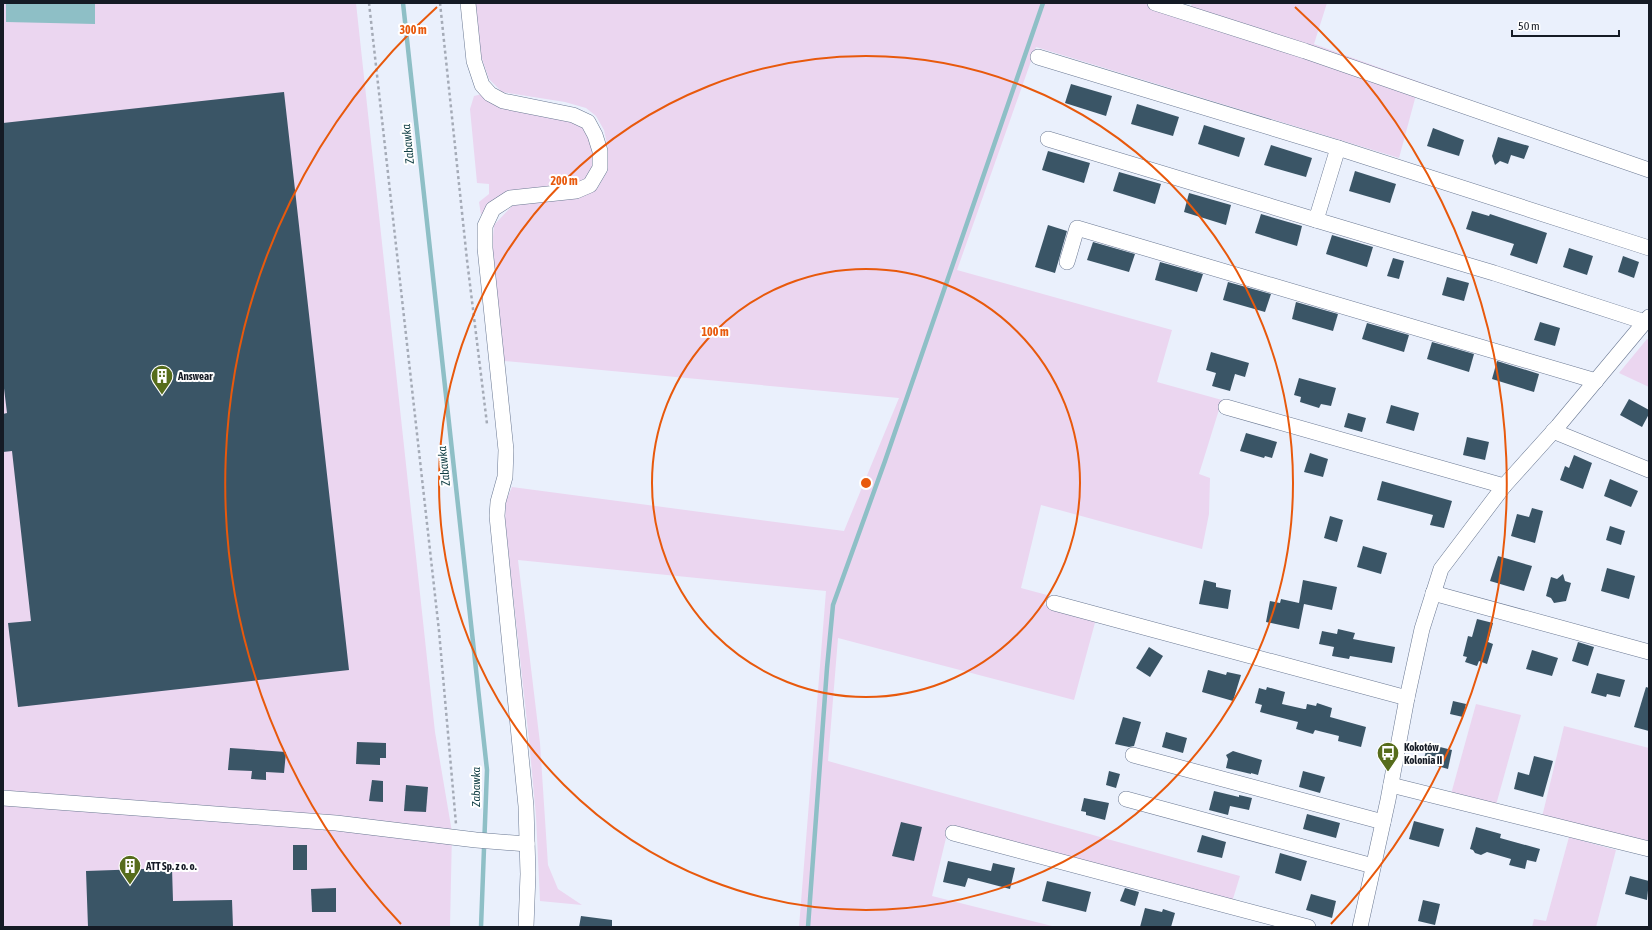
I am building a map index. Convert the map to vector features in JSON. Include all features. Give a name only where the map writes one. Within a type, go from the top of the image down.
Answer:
[{"type":"street","points":[[468,3],[474,61],[482,85],[490,94],[504,101],[573,114],[588,122],[595,134],[600,151],[600,168],[590,185],[576,191],[510,198],[492,209],[486,226],[485,248],[506,450],[505,477],[498,502],[497,516],[525,798],[527,844],[526,927]]},
{"type":"street","points":[[1155,3],[1305,51],[1649,170]]},
{"type":"street","points":[[1038,57],[1338,148],[1649,248]]},
{"type":"street","points":[[1048,139],[1494,273],[1646,323],[1504,486],[1442,568],[1422,629],[1406,698],[1391,785],[1360,927]]},
{"type":"street","points":[[1316,220],[1338,148]]},
{"type":"street","points":[[1067,262],[1077,228],[1596,381]]},
{"type":"street","points":[[1226,407],[1504,486]]},
{"type":"street","points":[[1553,431],[1649,470]]},
{"type":"street","points":[[1433,593],[1649,652]]},
{"type":"street","points":[[1054,603],[1406,698]]},
{"type":"street","points":[[1133,755],[1383,822]]},
{"type":"street","points":[[1391,785],[1649,849]]},
{"type":"street","points":[[3,798],[336,823],[457,836],[476,840],[527,844]]},
{"type":"street","points":[[1126,799],[1373,866]]},
{"type":"street","points":[[953,833],[1308,927]]},
{"type":"path","points":[[369,3],[439,631],[457,836]]},
{"type":"path","points":[[440,3],[467,260],[488,432]]},
{"type":"shaded area","points":[[3,3],[356,3],[435,732],[452,832],[450,927],[3,927]]},
{"type":"shaded area","points":[[475,3],[1169,3],[1190,10],[1192,3],[1327,3],[1314,44],[1575,138],[1416,95],[1399,158],[1036,47],[957,270],[1172,330],[1157,382],[1222,400],[1199,474],[1210,478],[1209,514],[1202,549],[1041,505],[1021,588],[1047,595],[1044,605],[1096,619],[1074,700],[838,638],[828,761],[1240,876],[1232,902],[947,834],[932,896],[1056,927],[799,927],[826,591],[518,560],[540,743],[548,865],[558,889],[582,905],[540,901],[536,816],[529,740],[505,521],[506,501],[512,487],[844,531],[899,398],[504,361],[492,249],[494,225],[512,206],[536,200],[579,196],[597,189],[608,170],[608,149],[604,130],[596,116],[586,108],[565,102],[502,92],[489,79],[481,56]]},
{"type":"shaded area","points":[[482,94],[583,124],[590,135],[595,164],[583,183],[488,207],[481,215],[479,202],[489,194],[489,184],[477,183],[470,109],[474,96]]},
{"type":"shaded area","points":[[1647,339],[1649,340],[1649,387],[1619,373]]},
{"type":"shaded area","points":[[1476,704],[1521,715],[1496,805],[1451,794]]},
{"type":"shaded area","points":[[1564,726],[1649,748],[1649,844],[1542,817]]},
{"type":"shaded area","points":[[1569,837],[1616,850],[1596,927],[1532,927],[1534,919],[1546,921]]},
{"type":"water","points":[[6,3],[95,3],[95,24],[6,22]]},
{"type":"building","points":[[1071,84],[1112,96],[1106,116],[1065,103]]},
{"type":"building","name":"Answear","points":[[284,92],[349,670],[18,707],[8,623],[31,621],[12,451],[3,452],[3,414],[7,413],[3,380],[3,123]]},
{"type":"building","points":[[1137,104],[1179,117],[1173,136],[1131,124]]},
{"type":"building","points":[[1204,125],[1245,138],[1239,157],[1198,144]]},
{"type":"building","points":[[1433,128],[1464,140],[1459,156],[1427,146]]},
{"type":"building","points":[[1498,137],[1529,146],[1524,159],[1511,155],[1508,164],[1500,161],[1495,165],[1492,156]]},
{"type":"building","points":[[1271,145],[1312,158],[1306,177],[1264,165]]},
{"type":"building","points":[[1048,151],[1090,163],[1084,183],[1042,170]]},
{"type":"building","points":[[1355,171],[1396,184],[1390,203],[1349,191]]},
{"type":"building","points":[[1119,172],[1161,184],[1155,204],[1113,191]]},
{"type":"building","points":[[1189,193],[1231,205],[1226,225],[1184,212]]},
{"type":"building","points":[[1472,211],[1489,216],[1490,214],[1547,233],[1537,264],[1510,255],[1514,244],[1466,229]]},
{"type":"building","points":[[1261,214],[1302,226],[1297,246],[1255,233]]},
{"type":"building","points":[[1048,225],[1067,231],[1055,273],[1035,267]]},
{"type":"building","points":[[1332,235],[1373,247],[1367,267],[1326,254]]},
{"type":"building","points":[[1093,242],[1135,254],[1129,272],[1087,260]]},
{"type":"building","points":[[1569,248],[1593,256],[1587,275],[1563,267]]},
{"type":"building","points":[[1623,256],[1639,262],[1634,278],[1618,272]]},
{"type":"building","points":[[1393,258],[1404,261],[1399,279],[1387,276]]},
{"type":"building","points":[[1160,262],[1203,274],[1197,292],[1155,280]]},
{"type":"building","points":[[1447,277],[1469,283],[1464,301],[1442,295]]},
{"type":"building","points":[[1228,282],[1271,294],[1265,312],[1223,300]]},
{"type":"building","points":[[1296,302],[1338,314],[1333,331],[1292,319]]},
{"type":"building","points":[[1540,322],[1560,328],[1555,346],[1534,340]]},
{"type":"building","points":[[1367,323],[1409,335],[1404,352],[1362,339]]},
{"type":"building","points":[[1432,342],[1474,354],[1469,372],[1427,359]]},
{"type":"building","points":[[1211,352],[1249,363],[1245,377],[1235,374],[1230,391],[1212,386],[1216,373],[1206,370]]},
{"type":"building","points":[[1497,361],[1539,374],[1534,392],[1492,379]]},
{"type":"building","points":[[1299,378],[1336,388],[1331,406],[1321,404],[1319,408],[1300,402],[1301,397],[1294,395]]},
{"type":"building","points":[[1629,399],[1649,410],[1649,414],[1642,427],[1620,415]]},
{"type":"building","points":[[1391,405],[1419,413],[1414,431],[1386,423]]},
{"type":"building","points":[[1348,413],[1366,418],[1362,432],[1344,427]]},
{"type":"building","points":[[1246,433],[1277,442],[1272,458],[1265,456],[1264,458],[1240,451]]},
{"type":"building","points":[[1467,437],[1489,442],[1485,460],[1463,455]]},
{"type":"building","points":[[1310,453],[1328,459],[1323,477],[1304,472]]},
{"type":"building","points":[[1574,455],[1592,463],[1583,489],[1560,480],[1565,466],[1569,468]]},
{"type":"building","points":[[1610,479],[1638,491],[1631,507],[1604,496]]},
{"type":"building","points":[[1382,481],[1452,501],[1444,528],[1430,525],[1433,515],[1377,500]]},
{"type":"building","points":[[1532,508],[1543,511],[1535,543],[1511,536],[1517,514],[1529,517]]},
{"type":"building","points":[[1330,516],[1343,520],[1337,542],[1324,538]]},
{"type":"building","points":[[1610,526],[1625,531],[1621,545],[1606,540]]},
{"type":"building","points":[[1363,546],[1387,553],[1381,574],[1357,567]]},
{"type":"building","points":[[1498,556],[1532,566],[1524,591],[1490,581]]},
{"type":"building","points":[[1607,568],[1635,576],[1629,599],[1601,591]]},
{"type":"building","points":[[1563,574],[1565,581],[1571,583],[1566,601],[1554,603],[1551,598],[1546,596],[1551,577],[1557,579]]},
{"type":"building","points":[[1204,580],[1216,583],[1216,587],[1231,590],[1228,609],[1199,604]]},
{"type":"building","points":[[1303,580],[1337,587],[1332,610],[1304,604],[1299,629],[1266,622],[1270,601],[1280,603],[1281,599],[1299,603]]},
{"type":"building","points":[[1477,619],[1493,623],[1488,642],[1493,644],[1487,664],[1479,661],[1477,666],[1465,662],[1467,657],[1463,656],[1468,636],[1472,637]]},
{"type":"building","points":[[1338,629],[1355,633],[1353,639],[1395,647],[1392,663],[1350,656],[1349,659],[1332,656],[1334,647],[1319,644],[1322,631],[1337,634]]},
{"type":"building","points":[[1578,642],[1594,647],[1588,666],[1572,661]]},
{"type":"building","points":[[1149,647],[1163,656],[1150,677],[1136,668]]},
{"type":"building","points":[[1532,650],[1558,658],[1552,676],[1526,669]]},
{"type":"building","points":[[1208,670],[1226,675],[1227,672],[1241,675],[1233,701],[1202,692]]},
{"type":"building","points":[[1597,673],[1625,680],[1620,697],[1607,694],[1606,697],[1591,693]]},
{"type":"building","points":[[1267,687],[1285,692],[1282,704],[1306,709],[1307,704],[1316,706],[1317,703],[1332,708],[1330,717],[1366,727],[1361,747],[1338,741],[1339,736],[1315,730],[1313,734],[1296,729],[1298,722],[1260,712],[1262,705],[1255,703],[1259,688],[1266,690]]},
{"type":"building","points":[[1646,687],[1649,688],[1649,731],[1634,727]]},
{"type":"building","points":[[1453,701],[1466,704],[1463,717],[1450,714]]},
{"type":"building","points":[[1123,717],[1141,722],[1134,746],[1129,747],[1115,744]]},
{"type":"building","points":[[1166,732],[1187,738],[1183,753],[1162,747]]},
{"type":"building","points":[[357,742],[386,743],[386,758],[380,758],[380,765],[356,764]]},
{"type":"building","points":[[1428,744],[1452,750],[1448,769],[1423,762]]},
{"type":"building","points":[[230,748],[286,752],[284,773],[266,772],[266,780],[251,779],[252,771],[228,770]]},
{"type":"building","points":[[1233,751],[1262,760],[1258,775],[1226,768],[1228,759],[1226,755]]},
{"type":"building","points":[[1534,756],[1553,761],[1543,797],[1514,789],[1518,772],[1529,775]]},
{"type":"building","points":[[1109,771],[1120,774],[1116,788],[1106,785]]},
{"type":"building","points":[[1303,771],[1325,777],[1320,793],[1299,787]]},
{"type":"building","points":[[372,780],[383,781],[383,802],[369,801]]},
{"type":"building","points":[[406,785],[428,787],[426,812],[404,811]]},
{"type":"building","points":[[1214,791],[1239,797],[1239,795],[1252,798],[1249,810],[1230,806],[1228,815],[1209,810]]},
{"type":"building","points":[[1084,798],[1109,803],[1105,820],[1086,815],[1086,812],[1081,811]]},
{"type":"building","points":[[1307,814],[1340,823],[1336,838],[1303,829]]},
{"type":"building","points":[[1414,821],[1444,829],[1439,847],[1409,839]]},
{"type":"building","points":[[901,822],[922,827],[914,861],[892,856]]},
{"type":"building","points":[[1476,827],[1501,834],[1500,838],[1540,849],[1536,862],[1527,860],[1525,869],[1509,865],[1511,859],[1487,852],[1481,855],[1475,853],[1470,849]]},
{"type":"building","points":[[1202,835],[1226,842],[1222,858],[1197,852]]},
{"type":"building","points":[[293,845],[307,845],[307,870],[293,870]]},
{"type":"building","points":[[1280,853],[1307,861],[1301,881],[1275,873]]},
{"type":"building","points":[[948,861],[991,871],[993,863],[1015,868],[1010,889],[968,878],[965,887],[943,882]]},
{"type":"building","name":"ATT Sp. z o. o.","points":[[172,868],[173,901],[232,900],[233,927],[88,927],[86,871]]},
{"type":"building","points":[[1630,876],[1649,881],[1647,900],[1625,894]]},
{"type":"building","points":[[1047,881],[1091,892],[1086,912],[1042,901]]},
{"type":"building","points":[[336,888],[336,912],[312,912],[311,889]]},
{"type":"building","points":[[1125,888],[1139,892],[1135,906],[1120,901]]},
{"type":"building","points":[[1311,894],[1336,901],[1332,918],[1306,910]]},
{"type":"building","points":[[1423,900],[1440,904],[1435,925],[1418,921]]},
{"type":"building","points":[[1145,908],[1162,912],[1163,909],[1175,913],[1171,927],[1140,927]]},
{"type":"building","points":[[581,916],[612,920],[612,927],[579,927]]},
{"type":"waterway","name":"Zabawka","points":[[403,3],[487,770],[481,927]]},
{"type":"waterway","points":[[808,927],[833,605],[885,461],[1043,3]]},
{"type":"place","name":"Answear","points":[[162,396]]},
{"type":"place","name":"Kokotów Kolonia II","points":[[1388,772]]},
{"type":"place","name":"ATT Sp. z o. o.","points":[[130,886]]}]
